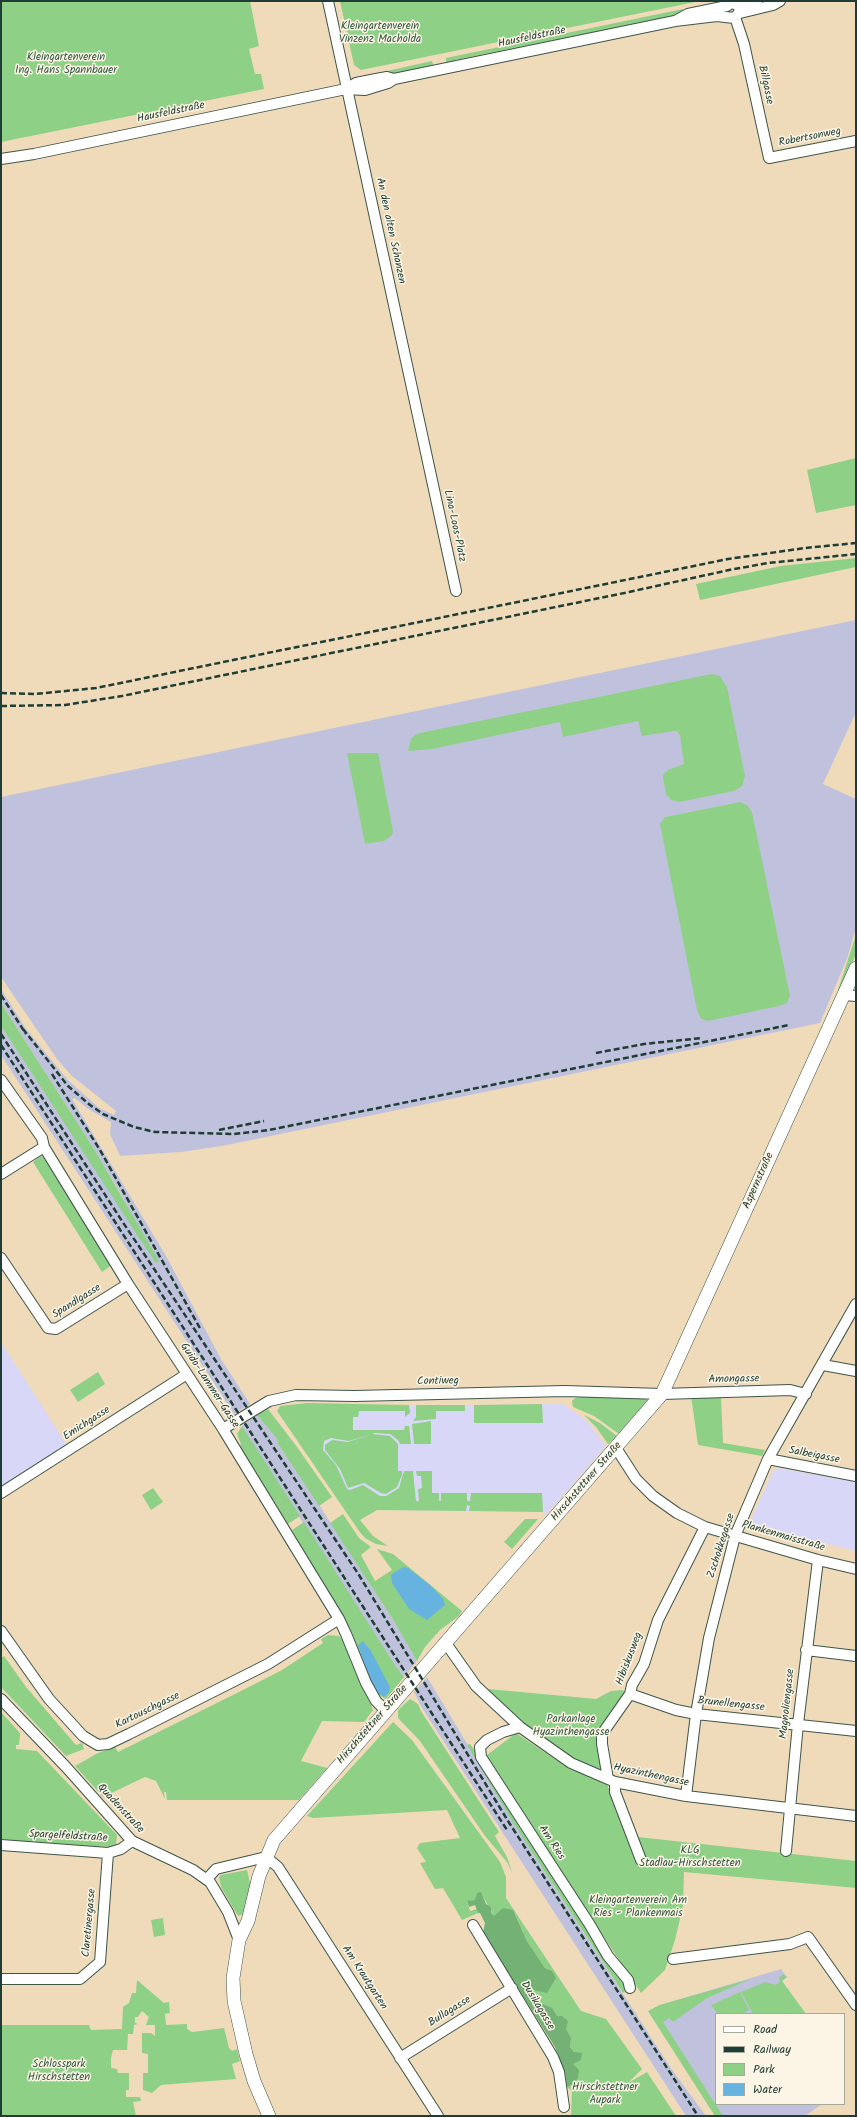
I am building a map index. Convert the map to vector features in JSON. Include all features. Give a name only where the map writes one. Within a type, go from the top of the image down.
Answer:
[{"type":"main road","name":"Aspernstraße","points":[[662,1394],[850,996],[856,968]]},
{"type":"main road","name":"Hirschstettner Straße","points":[[269,2116],[254,2081],[246,2054],[234,2001],[233,1978],[239,1940],[248,1921],[266,1857],[274,1840],[662,1394]]},
{"type":"street","name":"An den alten Schanzen","points":[[328,1],[428,465]]},
{"type":"street","name":"Hausfeldstraße","points":[[1,159],[34,154],[346,89],[363,81],[387,77],[394,79],[675,21],[732,9],[757,1]]},
{"type":"street","name":"Hausfeldstraße","points":[[732,9],[773,5],[780,1]]},
{"type":"street","name":"Billgasse","points":[[732,9],[744,44],[769,158]]},
{"type":"street","name":"Robertsonweg","points":[[769,158],[856,141]]},
{"type":"street","name":"Lina-Loos-Platz","points":[[428,465],[456,591]]},
{"type":"street","name":"Guido-Lammer-Gasse","points":[[1,1080],[42,1138],[44,1147],[128,1284],[223,1429],[339,1620],[366,1683],[376,1701],[386,1711]]},
{"type":"street","points":[[1,1174],[44,1147]]},
{"type":"street","name":"Spandlgasse","points":[[1,1258],[48,1328],[56,1329],[128,1284]]},
{"type":"street","name":"Zschokkegasse","points":[[686,1796],[696,1714],[719,1595],[735,1536],[768,1459],[823,1365],[856,1304]]},
{"type":"street","points":[[823,1365],[856,1371]]},
{"type":"street","name":"Emichgasse","points":[[1,1493],[186,1374]]},
{"type":"street","name":"Amongasse","points":[[662,1394],[788,1390],[806,1394]]},
{"type":"street","name":"Contiweg","points":[[223,1429],[266,1402],[279,1397],[296,1395],[354,1396],[565,1391],[662,1394]]},
{"type":"street","name":"Plankenmaisstraße","points":[[616,1448],[636,1479],[653,1496],[677,1513],[705,1527],[818,1560],[856,1569]]},
{"type":"street","name":"Salbeigasse","points":[[768,1459],[856,1476]]},
{"type":"street","name":"Hibiskusweg","points":[[641,1860],[615,1792],[602,1744],[602,1734],[630,1694],[632,1685],[644,1664],[658,1620],[705,1527]]},
{"type":"street","name":"Magnoliengasse","points":[[786,1851],[806,1650],[818,1560]]},
{"type":"street","name":"Kartouschgasse","points":[[1,1631],[49,1699],[83,1736],[98,1745],[115,1741],[268,1664],[339,1620]]},
{"type":"street","name":"Hyazinthengasse","points":[[445,1642],[476,1686],[520,1727],[571,1763],[612,1781],[686,1796],[790,1807],[856,1816]]},
{"type":"street","points":[[806,1650],[856,1656]]},
{"type":"street","name":"Brunellengasse","points":[[630,1694],[676,1710],[696,1714],[856,1731]]},
{"type":"street","name":"Quadenstraße","points":[[1,1699],[66,1767],[132,1841],[207,1879],[213,1886],[228,1912],[239,1940]]},
{"type":"street","name":"Am Ries","points":[[520,1727],[503,1732],[487,1740],[480,1747],[481,1757],[590,1925],[608,1956],[628,1980],[630,1988]]},
{"type":"street","name":"Spargelfeldstraße","points":[[1,1845],[108,1853],[121,1849],[132,1841]]},
{"type":"street","name":"Claretinergasse","points":[[1,1979],[80,1979],[100,1962],[108,1853]]},
{"type":"street","points":[[207,1879],[216,1869],[266,1857]]},
{"type":"street","name":"Am Krautgarten","points":[[266,1857],[278,1867],[438,2116]]},
{"type":"street","name":"Dusikagasse","points":[[473,1925],[553,2057],[559,2072],[564,2107]]},
{"type":"street","points":[[673,1959],[790,1944],[808,1937],[856,2005]]},
{"type":"street","name":"Bullagasse","points":[[400,2058],[512,1988]]},
{"type":"shaded area","points":[[856,620],[856,712],[823,784],[856,799],[856,927],[848,956],[820,1023],[222,1146],[181,1152],[120,1156],[110,1134],[111,1122],[88,1109],[75,1098],[72,1099],[166,1256],[221,1359],[250,1404],[234,1414],[1,1055],[1,1026],[156,1262],[121,1194],[96,1152],[1,1003],[1,989],[26,1029],[67,1079],[99,1108],[114,1115],[116,1111],[72,1076],[57,1059],[1,977],[1,797]]},
{"type":"shaded area","points":[[1,1342],[68,1447],[1,1490]]},
{"type":"shaded area","points":[[563,1404],[587,1421],[606,1446],[546,1515],[543,1512],[388,1510],[383,1500],[358,1511],[290,1407]]},
{"type":"shaded area","points":[[257,1415],[277,1439],[278,1444],[408,1643],[417,1661],[404,1677],[246,1435],[242,1426]]},
{"type":"shaded area","points":[[778,1468],[856,1482],[856,1551],[803,1538],[801,1543],[752,1530],[750,1522],[773,1471]]},
{"type":"shaded area","points":[[427,1677],[532,1852],[670,2067],[706,2116],[686,2116],[422,1708],[414,1692]]},
{"type":"shaded area","points":[[781,1969],[787,1977],[782,1981],[805,2013],[715,2013],[715,2105],[821,2105],[805,2116],[715,2116],[648,2011],[660,2005]]},
{"type":"green space","name":"Kleingartenverein Ing. Hans Spannbauer","points":[[250,1],[259,46],[249,49],[255,74],[261,74],[264,89],[1,142],[1,2]]},
{"type":"green space","name":"Kleingartenverein Vinzenz Macholda","points":[[340,1],[700,1],[361,70],[354,65]]},
{"type":"green space","points":[[683,9],[684,12],[664,20],[663,18],[455,60],[455,62],[446,64],[446,58]]},
{"type":"green space","points":[[432,61],[434,67],[399,74],[387,74],[387,71]]},
{"type":"green space","points":[[856,458],[856,505],[816,513],[807,470]]},
{"type":"green space","points":[[856,558],[856,567],[700,600],[696,584],[781,566]]},
{"type":"green space","points":[[712,674],[720,676],[727,687],[745,776],[742,786],[734,791],[679,802],[671,800],[666,794],[663,775],[668,770],[684,764],[680,735],[677,731],[674,731],[642,736],[638,721],[563,737],[560,722],[432,749],[408,751],[411,739],[420,733]]},
{"type":"green space","points":[[347,753],[378,753],[393,831],[392,835],[384,841],[365,844]]},
{"type":"green space","points":[[740,802],[747,805],[752,812],[790,996],[787,1003],[779,1006],[708,1021],[701,1019],[697,1010],[660,824],[665,817]]},
{"type":"green space","points":[[856,935],[856,954],[840,991],[838,990]]},
{"type":"green space","points":[[1,1003],[96,1152],[159,1261],[156,1263],[1,1026]]},
{"type":"green space","points":[[40,1156],[43,1157],[112,1265],[102,1272],[33,1162]]},
{"type":"green space","points":[[98,1372],[105,1384],[78,1402],[70,1390]]},
{"type":"green space","points":[[587,1396],[644,1398],[649,1402],[619,1434],[594,1416],[573,1407],[572,1401],[575,1398]]},
{"type":"green space","points":[[691,1396],[721,1397],[723,1443],[765,1450],[762,1456],[698,1445]]},
{"type":"green space","points":[[307,1403],[409,1405],[410,1413],[405,1417],[405,1411],[359,1411],[358,1417],[353,1417],[353,1430],[404,1430],[405,1426],[409,1426],[411,1444],[400,1444],[398,1440],[390,1434],[375,1433],[349,1441],[331,1438],[324,1441],[323,1450],[336,1465],[347,1489],[350,1490],[363,1485],[380,1496],[386,1496],[399,1488],[404,1471],[413,1471],[416,1501],[419,1501],[418,1489],[422,1488],[421,1476],[417,1476],[416,1471],[432,1471],[432,1493],[439,1493],[439,1501],[441,1501],[441,1493],[467,1493],[467,1501],[470,1501],[471,1493],[542,1493],[543,1512],[469,1511],[470,1506],[467,1505],[466,1511],[377,1510],[360,1520],[373,1536],[388,1546],[376,1544],[365,1538],[359,1531],[277,1411],[280,1406]]},
{"type":"green space","points":[[542,1404],[543,1423],[474,1423],[474,1405]]},
{"type":"green space","points":[[416,1405],[465,1405],[465,1411],[436,1411],[436,1419],[413,1421],[416,1417]]},
{"type":"green space","points":[[268,1409],[332,1497],[319,1506],[278,1444],[277,1439],[257,1415]]},
{"type":"green space","points":[[584,1415],[600,1423],[617,1436],[608,1444],[596,1427]]},
{"type":"green space","points":[[431,1421],[431,1444],[414,1444],[412,1424]]},
{"type":"green space","points":[[242,1426],[300,1516],[288,1524],[240,1446],[241,1444],[237,1434]]},
{"type":"green space","points":[[372,1434],[390,1436],[398,1444],[398,1471],[402,1471],[402,1475],[397,1487],[386,1494],[381,1493],[364,1483],[348,1488],[340,1469],[325,1450],[325,1445],[332,1440],[348,1442]]},
{"type":"green space","points":[[153,1488],[163,1502],[151,1510],[142,1495]]},
{"type":"green space","points":[[343,1514],[359,1538],[371,1547],[361,1555],[375,1581],[392,1570],[377,1549],[393,1554],[462,1611],[459,1616],[440,1630],[425,1647],[417,1661],[392,1618],[330,1523]]},
{"type":"green space","points":[[525,1519],[538,1519],[512,1549],[504,1542]]},
{"type":"green space","points":[[304,1522],[404,1677],[386,1699],[377,1694],[368,1677],[350,1630],[292,1530]]},
{"type":"green space","points":[[328,1635],[339,1636],[344,1641],[373,1710],[364,1722],[322,1721],[301,1761],[327,1768],[299,1800],[167,1800],[166,1792],[164,1792],[165,1799],[156,1781],[145,1777],[103,1797],[75,1766],[98,1753],[115,1747],[118,1752],[282,1670],[323,1643],[321,1639]]},
{"type":"green space","points":[[4,1656],[26,1687],[76,1745],[82,1743],[84,1749],[66,1756],[1,1687],[1,1658]]},
{"type":"green space","name":"Parkanlage Hyazinthengasse","points":[[488,1689],[596,1699],[611,1691],[621,1690],[628,1692],[605,1720],[600,1730],[602,1773],[551,1748],[485,1691]]},
{"type":"green space","points":[[410,1699],[418,1704],[421,1711],[499,1832],[495,1836],[507,1857],[512,1872],[507,1862],[485,1836],[420,1741],[398,1718],[398,1710]]},
{"type":"green space","points":[[1,1712],[20,1733],[19,1745],[16,1745],[16,1749],[37,1751],[117,1835],[116,1844],[110,1847],[100,1846],[100,1848],[27,1844],[19,1841],[1,1839]]},
{"type":"green space","name":"Hirschstettner Aupark","points":[[393,1722],[412,1740],[500,1862],[506,1877],[506,1898],[581,2011],[606,2019],[642,2069],[628,2083],[647,2072],[676,2116],[571,2116],[572,2091],[567,2087],[572,2085],[574,2052],[570,2047],[571,2038],[557,2016],[543,2004],[540,2005],[536,2002],[528,1988],[552,1971],[545,1968],[527,1941],[515,1914],[494,1916],[481,1893],[475,1900],[467,1902],[470,1911],[477,1909],[478,1913],[462,1920],[443,1888],[435,1889],[420,1863],[426,1862],[417,1848],[420,1843],[460,1838],[447,1810],[313,1818],[307,1816]]},
{"type":"green space","name":"Kleingartenverein Am Ries - Plankenmais","points":[[516,1733],[568,1768],[606,1782],[629,1836],[856,1861],[856,1888],[684,1872],[683,1906],[675,1940],[665,1970],[641,1993],[487,1761],[487,1755]]},
{"type":"green space","points":[[470,1744],[623,1979],[626,1990],[623,1993],[512,1821],[467,1745]]},
{"type":"green space","points":[[247,1870],[251,1887],[243,1914],[238,1916],[221,1887],[219,1877],[221,1875]]},
{"type":"green space","points":[[481,1892],[486,1904],[491,1907],[491,1912],[494,1916],[503,1908],[513,1910],[527,1941],[545,1968],[552,1971],[556,1978],[547,1993],[529,1989],[540,2005],[543,2004],[552,2008],[557,2016],[562,2016],[568,2021],[566,2029],[571,2038],[570,2047],[574,2052],[582,2053],[581,2060],[573,2064],[579,2070],[578,2078],[572,2085],[567,2087],[565,2073],[555,2047],[483,1933],[485,1923],[480,1913],[478,1913],[475,1905],[469,1907],[467,1901],[475,1900],[477,1893]]},
{"type":"green space","points":[[163,1918],[165,1935],[154,1937],[151,1920]]},
{"type":"green space","points":[[783,1974],[787,1977],[782,1981],[805,2013],[752,2013],[741,1992],[765,1982],[775,1985],[780,1982],[779,1978]]},
{"type":"green space","points":[[751,1979],[707,1998],[673,2022],[669,2018],[663,2022],[723,2116],[715,2116],[648,2011],[660,2005]]},
{"type":"green space","name":"Schlosspark Hirschstetten","points":[[137,1980],[164,2003],[169,2002],[170,2013],[165,2014],[166,2025],[187,2024],[187,2029],[192,2032],[224,2028],[229,2048],[232,2051],[237,2049],[240,2061],[232,2064],[236,2079],[161,2085],[152,2093],[143,2090],[143,2073],[148,2073],[148,2054],[142,2053],[142,2033],[151,2033],[155,2036],[155,2025],[146,2025],[149,2017],[142,2011],[138,2017],[135,2017],[135,2023],[138,2024],[134,2025],[133,2034],[128,2034],[127,2050],[113,2050],[111,2058],[111,2068],[117,2069],[118,2073],[129,2073],[129,2090],[126,2090],[126,2097],[140,2097],[141,2101],[133,2102],[136,2116],[1,2116],[1,2025],[89,2025],[91,2030],[122,2029],[123,2007],[129,2003],[132,1993],[136,1993]]},
{"type":"green space","points":[[740,1992],[749,2010],[744,2013],[717,2013],[711,2005]]},
{"type":"water","points":[[403,1567],[408,1568],[430,1585],[443,1599],[445,1605],[427,1620],[409,1609],[392,1583],[391,1575]]},
{"type":"water","points":[[363,1641],[371,1651],[390,1687],[389,1692],[384,1697],[377,1692],[369,1677],[358,1645]]},
{"type":"railway","points":[[1,693],[35,694],[96,688],[728,559],[805,548],[856,543]]},
{"type":"railway","points":[[1,706],[65,705],[122,696],[629,592],[729,570],[768,563],[856,554]]},
{"type":"railway","points":[[1,995],[26,1034]]},
{"type":"railway","points":[[23,1029],[68,1086],[103,1114],[134,1127],[155,1132],[234,1134],[269,1130],[789,1025]]},
{"type":"railway","points":[[1,1034],[122,1221],[359,1575],[508,1821],[698,2116]]},
{"type":"railway","points":[[596,1053],[644,1044],[702,1038]]},
{"type":"railway","points":[[1,1045],[507,1830]]},
{"type":"railway","points":[[52,1074],[100,1150],[201,1330]]},
{"type":"railway","points":[[219,1130],[264,1121]]},
{"type":"park label","name":"KLG Stadlau-Hirschstetten","points":[[690,1857]]}]
